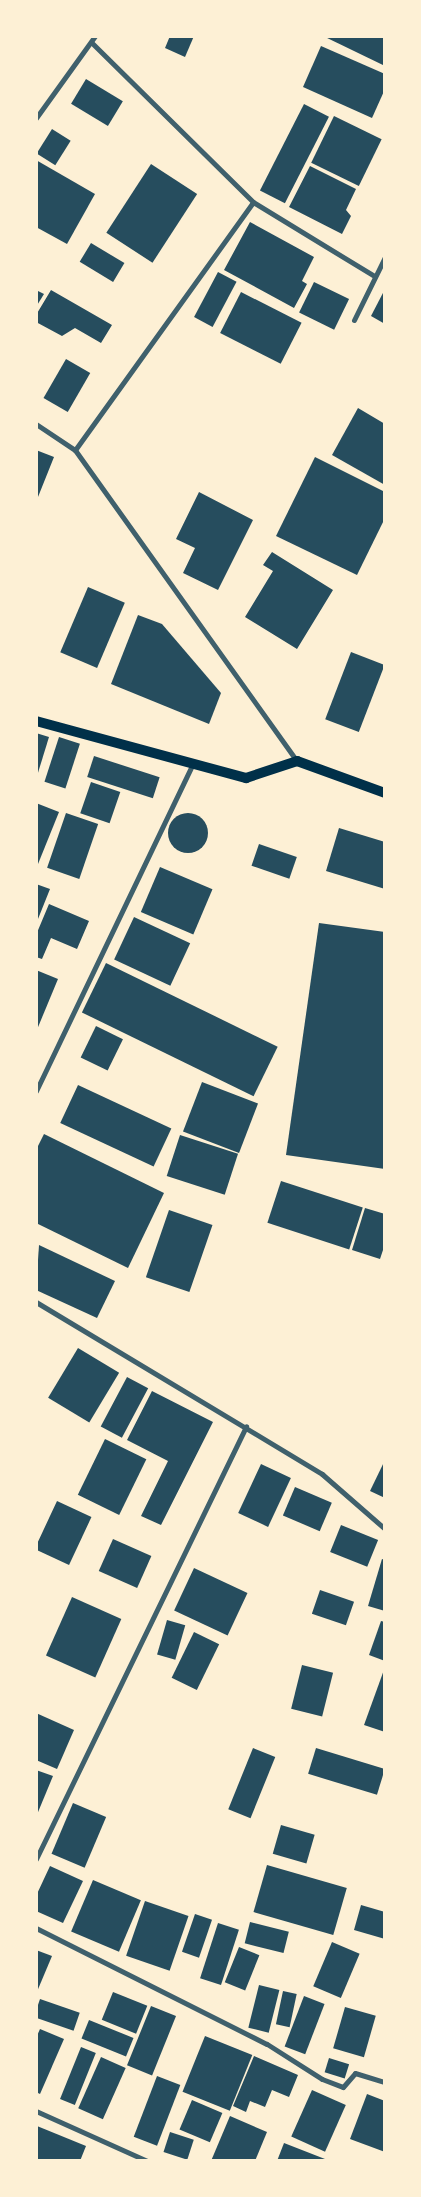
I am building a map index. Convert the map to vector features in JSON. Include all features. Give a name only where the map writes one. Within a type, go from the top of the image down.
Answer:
[{"type":"main road","points":[[36,722],[246,778],[297,761],[385,793]]},
{"type":"street","points":[[36,118],[96,36]]},
{"type":"street","points":[[92,43],[253,202],[374,276]]},
{"type":"street","points":[[75,450],[253,202]]},
{"type":"street","points":[[354,320],[385,257]]},
{"type":"street","points":[[36,424],[75,450],[297,761]]},
{"type":"street","points":[[36,1091],[193,764]]},
{"type":"street","points":[[36,1302],[246,1426],[322,1474],[385,1529]]},
{"type":"street","points":[[36,1859],[246,1426]]},
{"type":"street","points":[[36,1928],[267,2044],[322,2079],[343,2087],[355,2073],[385,2082]]},
{"type":"street","points":[[36,2111],[147,2161]]},
{"type":"building","points":[[170,36],[194,36],[185,57],[165,48]]},
{"type":"building","points":[[323,36],[385,36],[385,66]]},
{"type":"building","points":[[321,46],[385,74],[385,89],[372,118],[303,87]]},
{"type":"building","points":[[86,79],[123,101],[108,126],[71,104]]},
{"type":"building","points":[[304,104],[329,117],[285,203],[260,190]]},
{"type":"building","points":[[334,116],[382,139],[359,186],[311,163]]},
{"type":"building","points":[[52,129],[71,141],[55,165],[37,154]]},
{"type":"building","points":[[36,160],[95,194],[67,244],[36,227]]},
{"type":"building","points":[[151,164],[197,194],[152,263],[106,233]]},
{"type":"building","points":[[310,166],[356,189],[346,210],[351,216],[342,234],[289,207]]},
{"type":"building","points":[[250,222],[314,257],[302,281],[307,284],[294,308],[224,270]]},
{"type":"building","points":[[91,243],[124,263],[113,282],[80,262]]},
{"type":"building","points":[[218,272],[237,282],[213,327],[194,317]]},
{"type":"building","points":[[314,282],[349,299],[334,330],[299,313]]},
{"type":"building","points":[[385,289],[385,324],[371,316]]},
{"type":"building","points":[[36,290],[44,294],[36,307]]},
{"type":"building","points":[[51,290],[112,325],[101,343],[75,328],[62,336],[36,322],[36,315]]},
{"type":"building","points":[[241,292],[302,323],[281,364],[220,333]]},
{"type":"building","points":[[66,359],[90,373],[68,412],[44,398]]},
{"type":"building","points":[[358,408],[385,424],[385,485],[332,455]]},
{"type":"building","points":[[36,450],[54,457],[36,502]]},
{"type":"building","points":[[315,457],[385,492],[385,518],[357,575],[276,536]]},
{"type":"building","points":[[199,492],[253,520],[218,590],[183,573],[195,548],[176,539]]},
{"type":"building","points":[[272,552],[333,590],[297,649],[245,617],[273,571],[263,565]]},
{"type":"building","points":[[88,587],[125,603],[97,668],[60,652]]},
{"type":"building","points":[[138,615],[162,624],[221,693],[209,724],[111,684]]},
{"type":"building","points":[[351,652],[385,665],[359,732],[325,719]]},
{"type":"building","points":[[36,733],[49,737],[37,776],[36,776]]},
{"type":"building","points":[[59,737],[80,744],[65,788],[44,782]]},
{"type":"building","points":[[94,756],[160,777],[153,798],[87,777]]},
{"type":"building","points":[[91,782],[120,792],[110,823],[80,813]]},
{"type":"building","points":[[36,803],[59,812],[36,869]]},
{"type":"building","points":[[66,813],[98,824],[79,879],[47,868]]},
{"type":"building","points":[[192,813],[199,816],[205,822],[208,833],[207,841],[199,850],[192,853],[184,853],[177,850],[169,841],[168,829],[171,822],[180,814]]},
{"type":"building","points":[[339,828],[385,842],[385,889],[326,871]]},
{"type":"building","points":[[259,844],[297,857],[289,879],[252,866]]},
{"type":"building","points":[[160,867],[212,889],[193,934],[141,912]]},
{"type":"building","points":[[36,884],[50,889],[36,924]]},
{"type":"building","points":[[49,904],[89,921],[77,949],[51,938],[42,959],[36,957],[36,935]]},
{"type":"building","points":[[134,917],[190,943],[170,986],[114,960]]},
{"type":"building","points":[[319,923],[385,932],[385,1169],[286,1155]]},
{"type":"building","points":[[106,963],[278,1047],[254,1096],[82,1012]]},
{"type":"building","points":[[36,970],[58,979],[36,1032]]},
{"type":"building","points":[[96,1026],[123,1039],[108,1071],[81,1057]]},
{"type":"building","points":[[202,1082],[258,1104],[239,1153],[183,1131]]},
{"type":"building","points":[[78,1085],[171,1129],[154,1167],[60,1123]]},
{"type":"building","points":[[44,1134],[164,1193],[128,1268],[36,1223],[36,1150]]},
{"type":"building","points":[[180,1135],[238,1154],[225,1195],[167,1176]]},
{"type":"building","points":[[281,1181],[363,1208],[349,1249],[267,1223]]},
{"type":"building","points":[[365,1208],[385,1214],[385,1244],[380,1259],[352,1250]]},
{"type":"building","points":[[169,1210],[212,1225],[189,1292],[146,1277]]},
{"type":"building","points":[[39,1245],[115,1281],[97,1318],[36,1290]]},
{"type":"building","points":[[78,1348],[119,1373],[89,1422],[48,1398]]},
{"type":"building","points":[[127,1377],[148,1388],[122,1438],[101,1426]]},
{"type":"building","points":[[152,1391],[213,1422],[161,1525],[141,1516],[168,1461],[127,1440]]},
{"type":"building","points":[[105,1439],[146,1459],[119,1515],[78,1495]]},
{"type":"building","points":[[385,1460],[385,1498],[370,1491]]},
{"type":"building","points":[[261,1464],[291,1478],[268,1527],[238,1513]]},
{"type":"building","points":[[295,1487],[332,1503],[320,1531],[283,1516]]},
{"type":"building","points":[[57,1501],[91,1517],[69,1565],[36,1550]]},
{"type":"building","points":[[341,1525],[378,1540],[367,1567],[330,1552]]},
{"type":"building","points":[[113,1539],[151,1556],[137,1588],[99,1571]]},
{"type":"building","points":[[382,1559],[385,1560],[385,1611],[368,1606]]},
{"type":"building","points":[[194,1568],[247,1593],[228,1636],[174,1611]]},
{"type":"building","points":[[320,1590],[354,1602],[346,1625],[312,1614]]},
{"type":"building","points":[[72,1597],[121,1619],[95,1677],[46,1655]]},
{"type":"building","points":[[167,1620],[185,1625],[175,1660],[157,1655]]},
{"type":"building","points":[[381,1621],[385,1622],[385,1661],[369,1655]]},
{"type":"building","points":[[194,1632],[219,1644],[197,1690],[172,1678]]},
{"type":"building","points":[[302,1665],[333,1673],[322,1716],[291,1709]]},
{"type":"building","points":[[385,1667],[385,1732],[364,1725]]},
{"type":"building","points":[[36,1713],[74,1730],[57,1769],[36,1760]]},
{"type":"building","points":[[253,1748],[275,1757],[251,1818],[228,1809]]},
{"type":"building","points":[[316,1748],[385,1769],[377,1795],[308,1774]]},
{"type":"building","points":[[36,1770],[53,1776],[36,1817]]},
{"type":"building","points":[[73,1803],[106,1817],[85,1868],[52,1854]]},
{"type":"building","points":[[281,1825],[315,1835],[306,1863],[273,1854]]},
{"type":"building","points":[[267,1865],[347,1888],[333,1935],[253,1912]]},
{"type":"building","points":[[50,1866],[83,1881],[63,1923],[36,1911],[36,1896]]},
{"type":"building","points":[[93,1880],[141,1900],[119,1952],[71,1932]]},
{"type":"building","points":[[145,1901],[188,1916],[170,1971],[126,1956]]},
{"type":"building","points":[[361,1905],[385,1912],[385,1939],[354,1930]]},
{"type":"building","points":[[195,1914],[212,1920],[199,1958],[182,1952]]},
{"type":"building","points":[[250,1922],[289,1932],[283,1953],[245,1943]]},
{"type":"building","points":[[218,1923],[239,1930],[221,1985],[200,1978]]},
{"type":"building","points":[[332,1942],[360,1954],[341,1998],[313,1986]]},
{"type":"building","points":[[239,1947],[259,1955],[245,1990],[225,1982]]},
{"type":"building","points":[[36,1950],[52,1956],[36,1994]]},
{"type":"building","points":[[259,1985],[279,1990],[269,2033],[248,2028]]},
{"type":"building","points":[[283,1991],[297,1994],[290,2027],[276,2024]]},
{"type":"building","points":[[113,1992],[147,2006],[136,2034],[102,2020]]},
{"type":"building","points":[[304,1996],[325,2004],[305,2054],[285,2046]]},
{"type":"building","points":[[40,1999],[80,2013],[74,2031],[36,2018]]},
{"type":"building","points":[[151,2006],[176,2016],[152,2075],[127,2065]]},
{"type":"building","points":[[345,2007],[376,2016],[364,2057],[333,2048]]},
{"type":"building","points":[[89,2020],[134,2038],[126,2057],[82,2039]]},
{"type":"building","points":[[40,2029],[64,2039],[40,2094],[36,2092],[36,2038]]},
{"type":"building","points":[[205,2036],[252,2055],[230,2111],[183,2092]]},
{"type":"building","points":[[81,2047],[96,2053],[75,2105],[60,2099]]},
{"type":"building","points":[[254,2056],[298,2075],[289,2097],[272,2090],[265,2107],[250,2101],[246,2112],[233,2106]]},
{"type":"building","points":[[101,2057],[126,2068],[103,2119],[78,2108]]},
{"type":"building","points":[[329,2058],[349,2064],[345,2078],[325,2072]]},
{"type":"building","points":[[157,2076],[180,2085],[157,2146],[134,2137]]},
{"type":"building","points":[[312,2090],[346,2105],[325,2152],[291,2137]]},
{"type":"building","points":[[367,2094],[385,2101],[385,2152],[350,2139]]},
{"type":"building","points":[[192,2100],[222,2113],[210,2142],[179,2129]]},
{"type":"building","points":[[230,2116],[267,2132],[255,2161],[211,2161]]},
{"type":"building","points":[[37,2126],[86,2146],[80,2161],[36,2161]]},
{"type":"building","points":[[170,2132],[194,2140],[187,2160],[164,2152]]},
{"type":"building","points":[[284,2143],[325,2159],[324,2161],[277,2161]]}]
